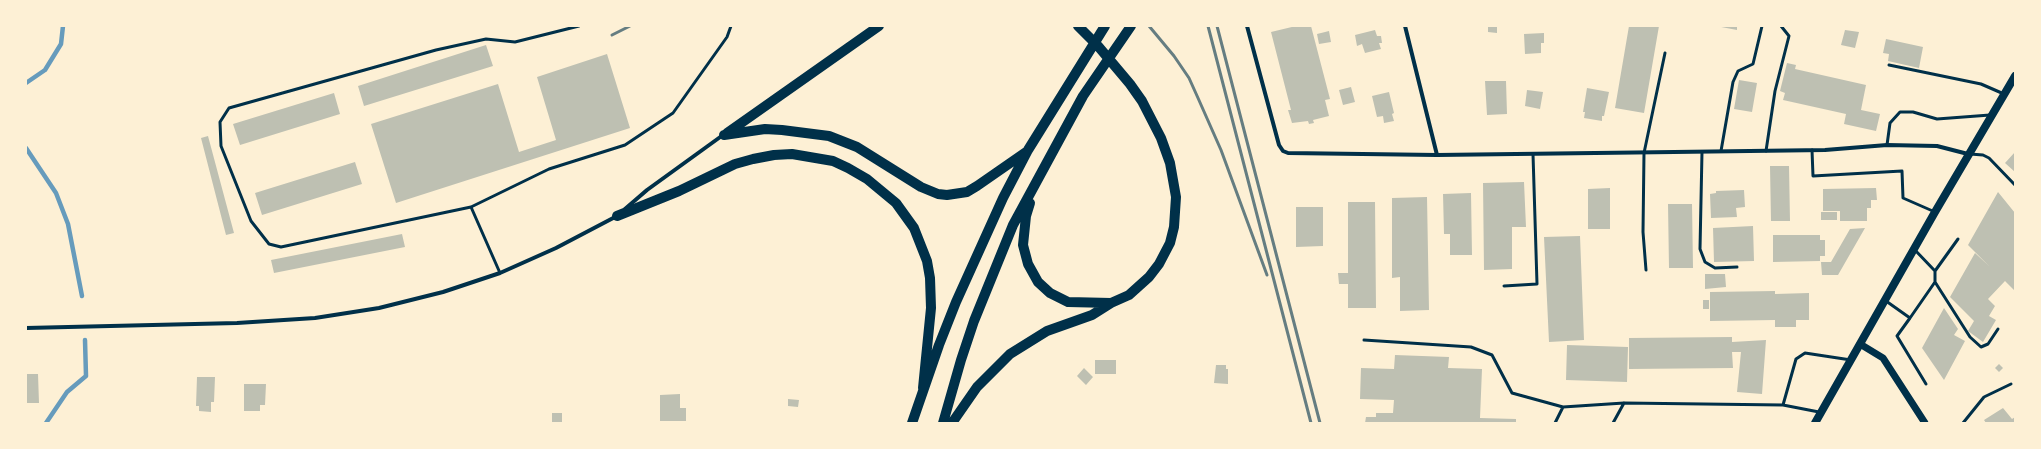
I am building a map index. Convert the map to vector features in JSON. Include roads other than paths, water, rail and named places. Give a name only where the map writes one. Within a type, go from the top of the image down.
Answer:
[{"type":"main road","points":[[724,135],[879,26]]},
{"type":"main road","points":[[952,423],[978,387],[1010,354],[1047,331],[1092,315],[1110,303],[1129,295],[1140,287],[1165,253],[1174,226],[1176,197],[1175,180],[1161,138],[1142,101],[1115,66],[1078,26]]},
{"type":"main road","points":[[912,423],[923,388],[956,302],[1003,198],[1028,150],[1105,26]]},
{"type":"main road","points":[[943,423],[963,354],[992,273],[1013,225],[1083,96],[1131,26]]},
{"type":"main road","points":[[1815,423],[1968,154],[2004,94],[2014,83]]},
{"type":"main road","points":[[724,135],[765,129],[828,136],[857,147],[921,187],[938,194],[948,195],[967,192],[1028,150]]},
{"type":"main road","points":[[617,216],[679,191],[734,164],[753,159],[774,155],[792,154],[833,161],[848,168],[867,179],[896,203],[914,228],[927,261],[931,289],[931,308],[923,388]]},
{"type":"main road","points":[[1039,175],[1026,216],[1023,234],[1026,255],[1033,275],[1043,288],[1068,302],[1110,303]]},
{"type":"street","points":[[1248,26],[1277,139],[1283,151],[1297,154],[1437,155],[1721,152],[1812,150],[1887,145],[1937,146],[1968,154]]},
{"type":"street","points":[[1405,26],[1437,155]]},
{"type":"street","points":[[26,328],[236,323],[315,318],[378,308],[442,292],[500,273],[556,248],[617,216],[647,190],[724,135]]},
{"type":"street","points":[[1860,344],[1883,358],[1925,423]]},
{"type":"lane","points":[[579,26],[515,42],[486,39],[436,50],[229,108],[220,122],[222,146],[251,221],[269,244],[281,247],[471,207],[549,169],[625,145],[673,113],[727,38],[731,26]]},
{"type":"lane","points":[[1721,152],[1733,82],[1738,70],[1753,64],[1762,26]]},
{"type":"lane","points":[[1766,151],[1775,91],[1789,36],[1782,26]]},
{"type":"lane","points":[[1646,270],[1643,232],[1644,153],[1665,53]]},
{"type":"lane","points":[[1889,65],[1981,84],[2004,94]]},
{"type":"lane","points":[[1887,145],[1890,123],[1900,112],[1913,112],[1937,119],[1992,114]]},
{"type":"lane","points":[[1812,150],[1813,176],[1902,171],[1903,198],[1935,212]]},
{"type":"lane","points":[[1702,152],[1700,249],[1705,262],[1715,268],[1737,267]]},
{"type":"lane","points":[[1504,286],[1537,284],[1533,154]]},
{"type":"lane","points":[[1968,154],[1983,155],[1989,158],[2015,185]]},
{"type":"lane","points":[[471,207],[500,273]]},
{"type":"lane","points":[[1958,239],[1935,271],[1935,282],[1970,337],[1981,347],[1988,344],[1998,329]]},
{"type":"lane","points":[[1914,248],[1935,271]]},
{"type":"lane","points":[[1926,384],[1897,336],[1935,282]]},
{"type":"lane","points":[[1885,300],[1910,318]]},
{"type":"lane","points":[[1364,340],[1471,347],[1492,355],[1512,393],[1562,407],[1624,403],[1783,405],[1821,412]]},
{"type":"lane","points":[[1783,405],[1796,359],[1805,353],[1850,360]]},
{"type":"lane","points":[[1963,423],[1984,397],[2011,384]]},
{"type":"lane","points":[[1613,423],[1624,403]]},
{"type":"lane","points":[[1555,423],[1562,407]]},
{"type":"waterway","points":[[26,83],[45,70],[61,44],[63,26]]},
{"type":"waterway","points":[[26,148],[56,193],[68,224],[82,296]]},
{"type":"waterway","points":[[46,423],[67,392],[86,376],[85,340]]},
{"type":"railway","points":[[612,35],[630,26]]},
{"type":"railway","points":[[1149,26],[1174,56],[1189,78],[1221,150],[1267,275]]},
{"type":"railway","points":[[1208,26],[1311,423]]},
{"type":"railway","points":[[1217,26],[1320,423]]}]
